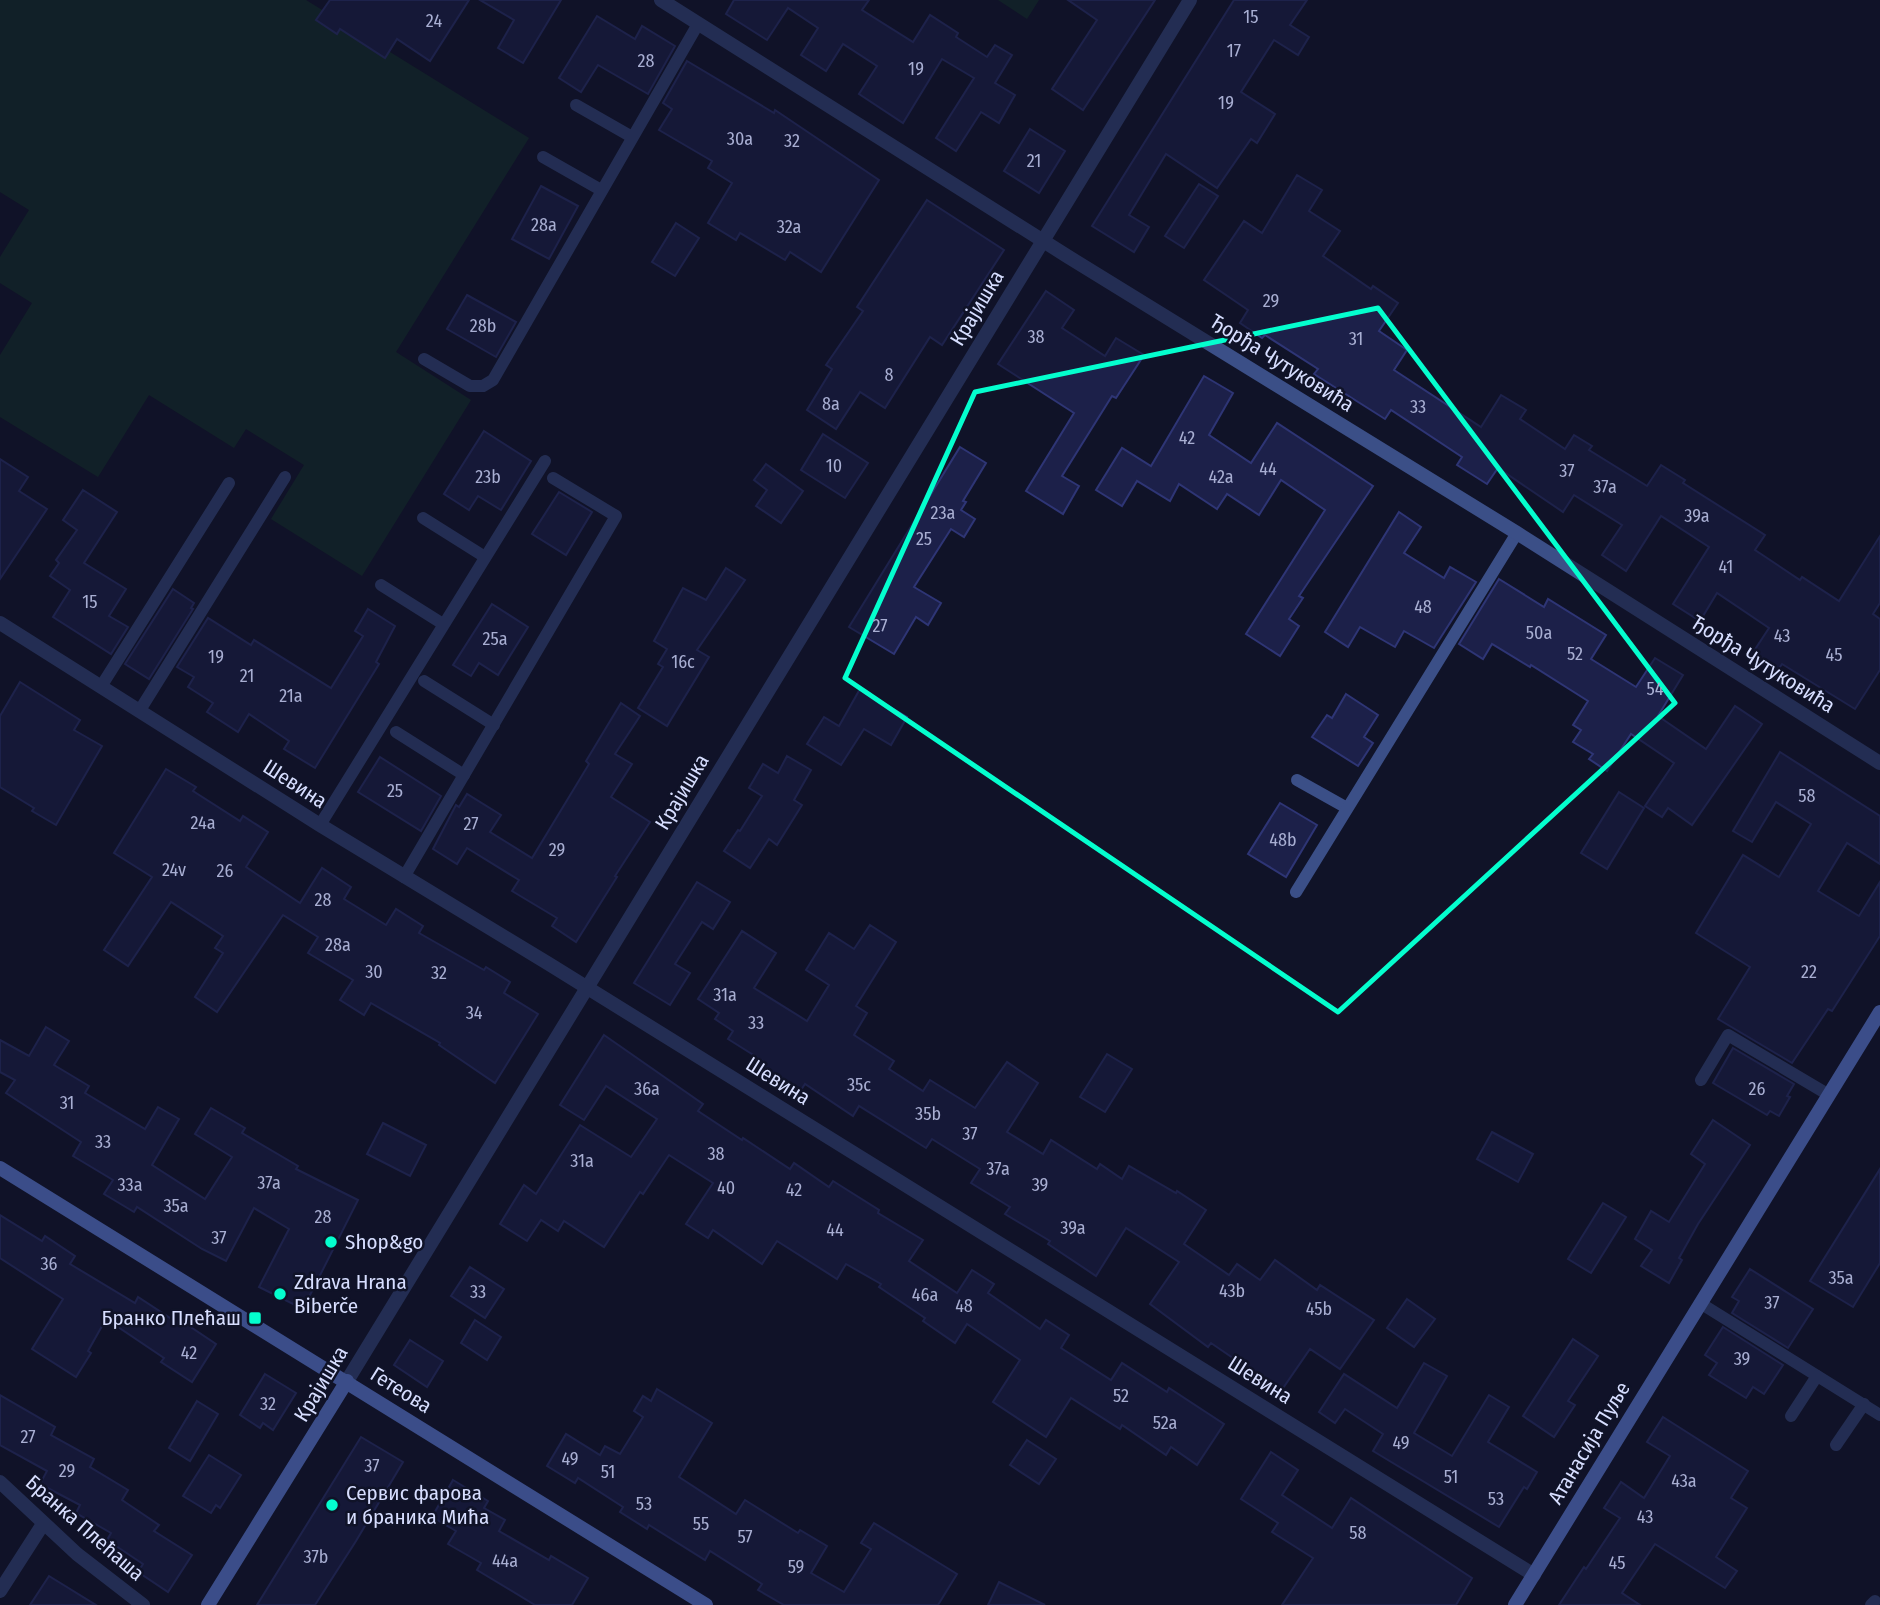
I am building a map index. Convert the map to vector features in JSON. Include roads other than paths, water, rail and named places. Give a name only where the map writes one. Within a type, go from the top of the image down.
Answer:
[{"type":"street","name":"Ђорђа Чутуковића","points":[[661,0],[1517,533],[1880,763]]},
{"type":"street","name":"Крајишка","points":[[208,1605],[1189,0]]},
{"type":"street","name":"Шевина","points":[[0,623],[320,825],[1534,1575]]},
{"type":"street","name":"Атанасија Пуље","points":[[1516,1605],[1880,1012]]},
{"type":"street","name":"Гетеова","points":[[0,1168],[706,1605]]},
{"type":"street","name":"Бранка Плећаша","points":[[0,1482],[43,1524],[143,1605]]},
{"type":"street","points":[[0,1591],[43,1524]]},
{"type":"lane","points":[[424,359],[470,386],[483,386],[493,380],[698,24]]},
{"type":"lane","points":[[576,104],[632,137]]},
{"type":"lane","points":[[543,157],[601,190]]},
{"type":"lane","points":[[320,825],[545,461]]},
{"type":"lane","points":[[140,709],[285,477]]},
{"type":"lane","points":[[404,877],[616,516],[553,478]]},
{"type":"lane","points":[[102,685],[229,483]]},
{"type":"lane","points":[[423,518],[485,557]]},
{"type":"lane","points":[[1296,892],[1517,533]]},
{"type":"lane","points":[[381,585],[443,624]]},
{"type":"lane","points":[[424,681],[494,725]]},
{"type":"lane","points":[[396,732],[464,775]]},
{"type":"lane","points":[[1297,780],[1348,808]]},
{"type":"lane","points":[[1701,1080],[1728,1035],[1829,1095]]},
{"type":"lane","points":[[1699,1303],[1880,1415]]},
{"type":"lane","points":[[1791,1416],[1817,1376]]},
{"type":"lane","points":[[1836,1445],[1864,1404]]},
{"type":"place","name":"Shop&go","points":[[331,1242]]},
{"type":"place","name":"Zdrava Hrana Biberče","points":[[280,1294]]},
{"type":"place","name":"Бранко Плећаш","points":[[255,1318]]},
{"type":"place","name":"Сервис фарова и браника Мића","points":[[332,1505]]}]
